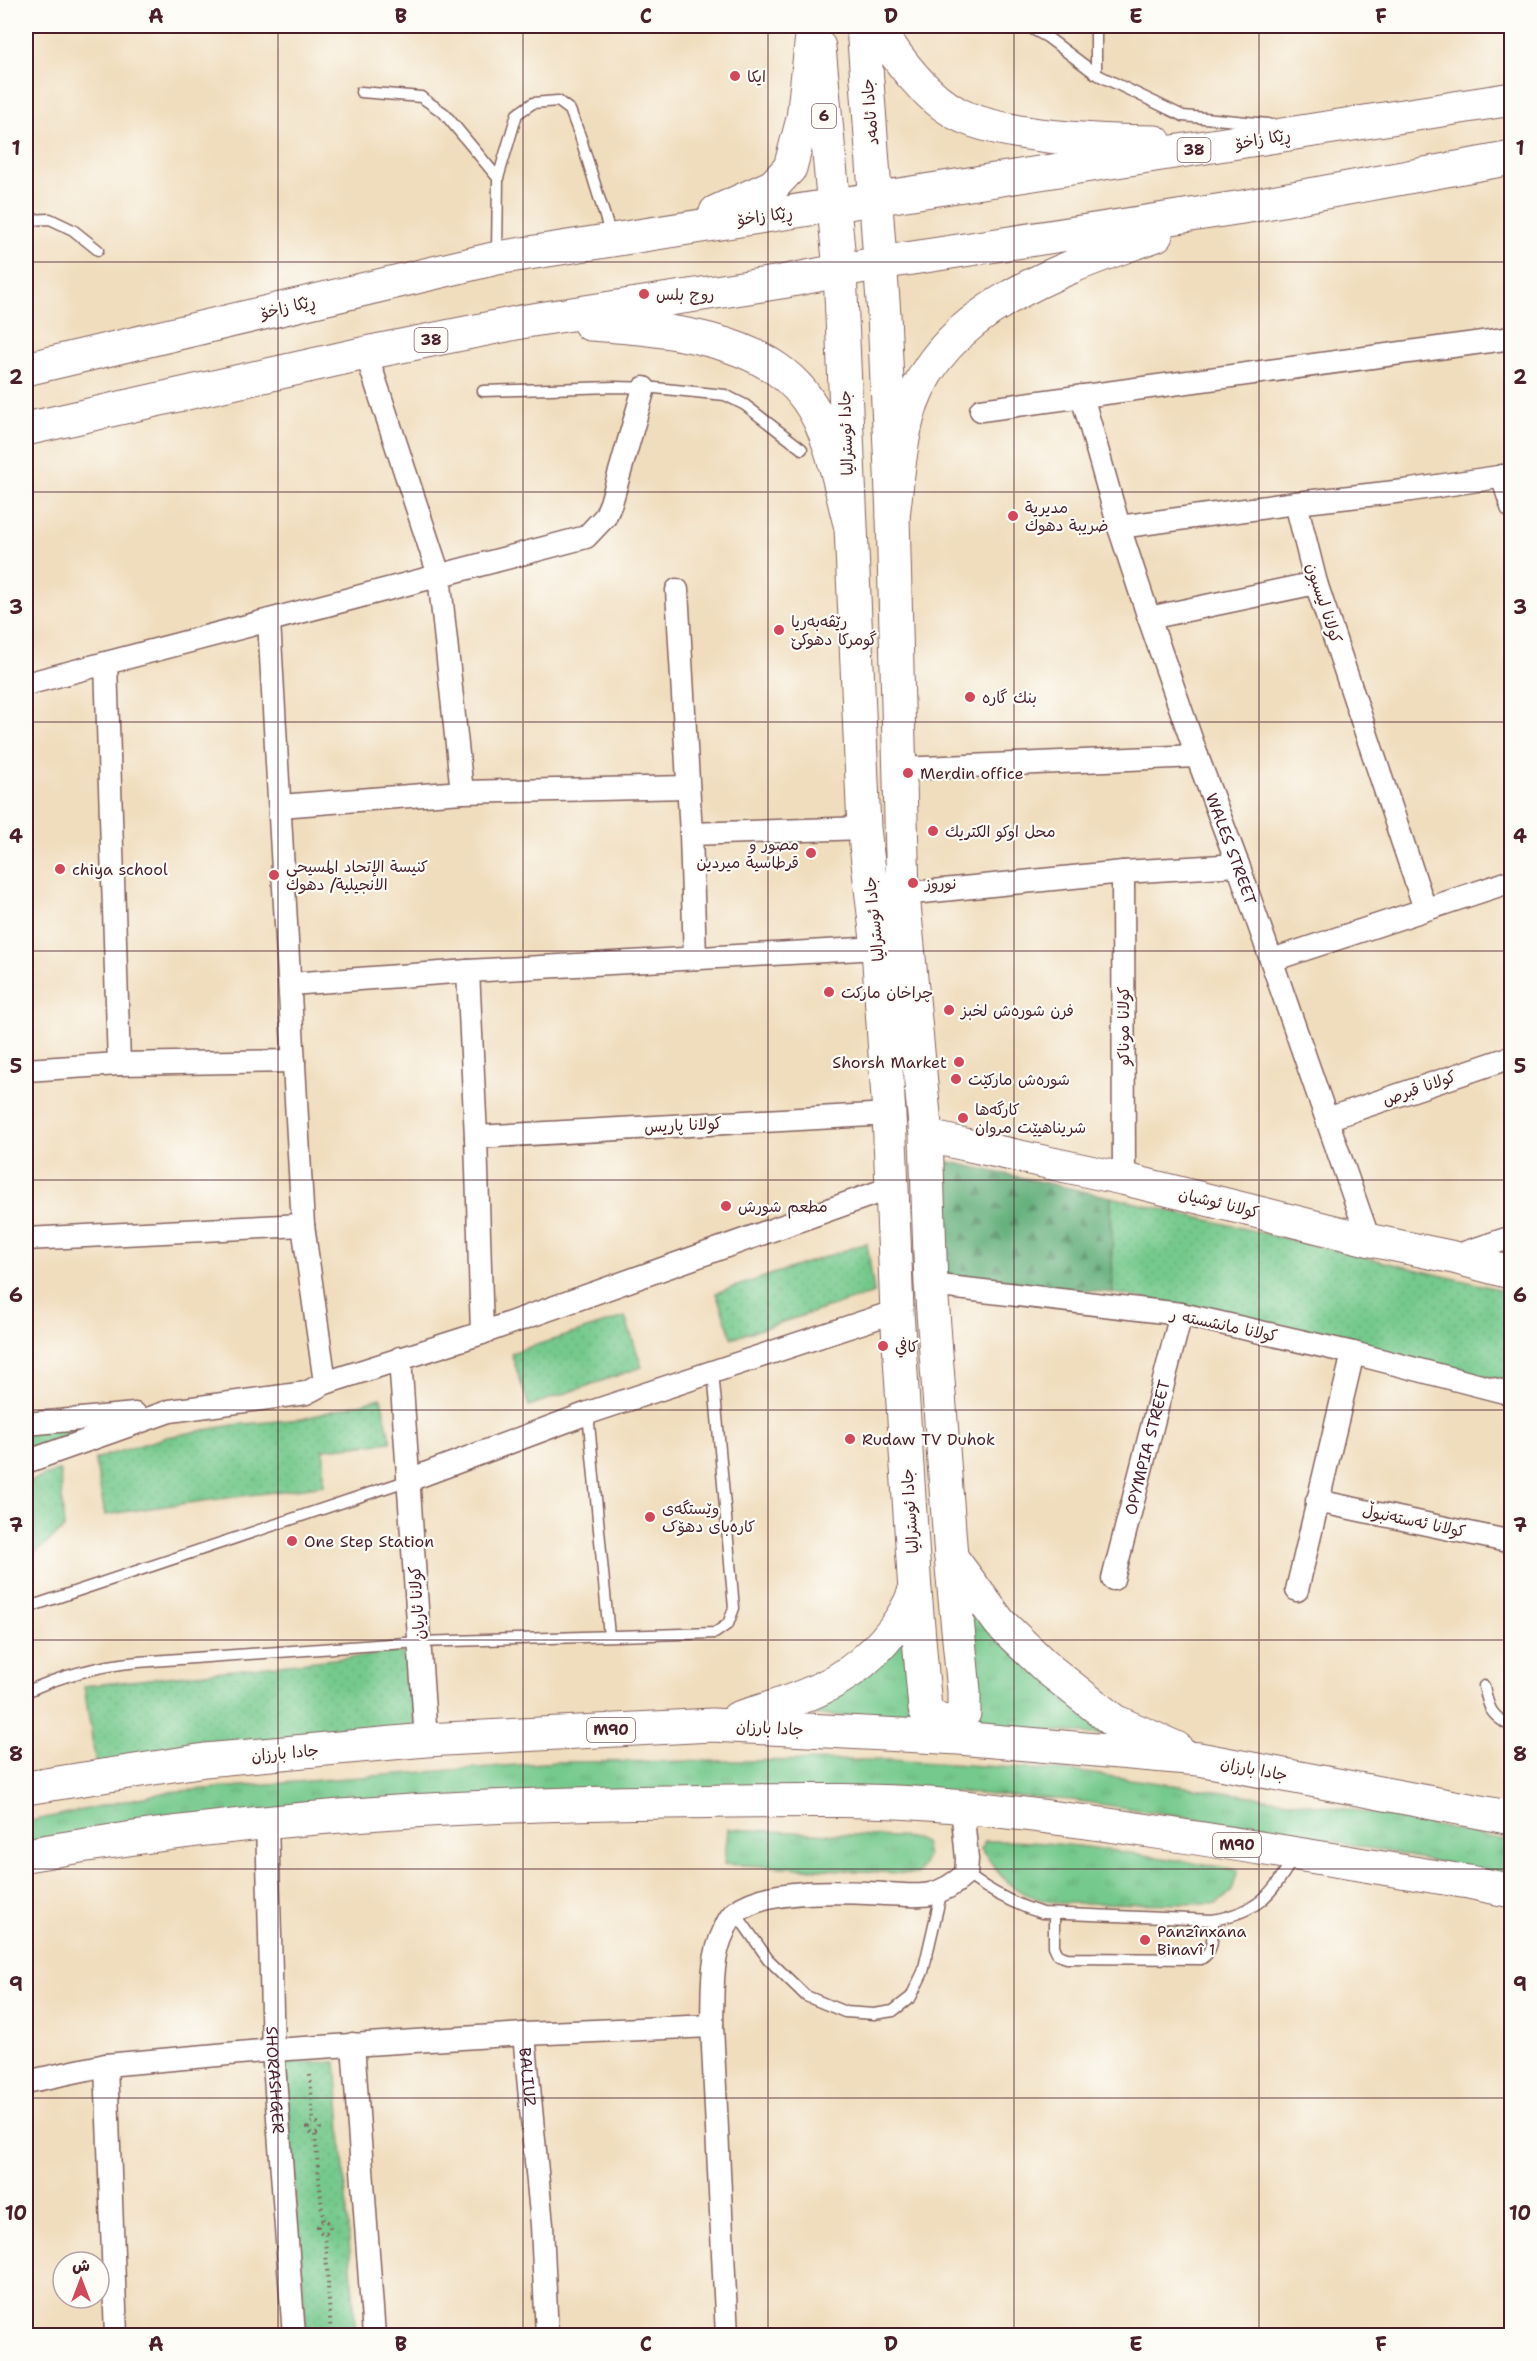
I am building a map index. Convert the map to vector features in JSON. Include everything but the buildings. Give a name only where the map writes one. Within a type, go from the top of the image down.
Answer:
[{"type":"main road","name":"6","points":[[815,26],[832,207]]},
{"type":"main road","points":[[648,234],[707,216],[742,202],[773,186],[790,168],[804,119],[815,26]]},
{"type":"main road","name":"جادا ئامەد","points":[[863,26],[880,263]]},
{"type":"main road","points":[[877,26],[909,73],[932,94],[957,113],[987,124],[1021,132],[1131,142],[1240,143]]},
{"type":"main road","name":"ڕێکا زاخۆ","points":[[26,369],[496,258],[1512,99]]},
{"type":"main road","name":"38","points":[[26,429],[366,353],[526,321],[1249,206],[1512,158]]},
{"type":"main road","points":[[893,516],[904,440],[912,404],[925,376],[945,345],[969,324],[992,307],[1093,258],[1167,231],[1249,206]]},
{"type":"main road","name":"جادا ئوسترالیا","points":[[832,207],[840,271],[864,828],[878,948],[890,1114],[897,1311],[915,1591],[925,1709],[942,1721],[953,1722],[964,1713],[964,1691],[951,1557],[931,1285],[926,1136],[903,894],[893,516],[880,263]]},
{"type":"main road","points":[[526,321],[637,328],[672,333],[727,345],[765,361],[789,377],[808,400],[828,444],[850,524]]},
{"type":"main road","points":[[951,1557],[1000,1623],[1047,1668],[1114,1721],[1199,1759]]},
{"type":"main road","points":[[712,1725],[780,1705],[837,1680],[880,1644],[908,1609],[915,1591]]},
{"type":"main road","name":"جادا بارزان","points":[[26,1788],[206,1760],[426,1740],[712,1725],[959,1738],[1199,1759],[1512,1818]]},
{"type":"main road","name":"M90","points":[[26,1856],[134,1838],[267,1822],[417,1811],[567,1804],[753,1801],[903,1803],[962,1807],[1171,1834],[1512,1891]]},
{"type":"street","points":[[981,410],[1512,338]]},
{"type":"street","points":[[366,353],[439,575],[462,792]]},
{"type":"street","points":[[26,684],[586,537],[605,517],[611,503],[644,388]]},
{"type":"street","name":"WALES STREET","points":[[1082,396],[1119,527],[1149,618],[1272,960],[1369,1240]]},
{"type":"street","points":[[1119,527],[1404,491],[1507,475],[1512,507]]},
{"type":"street","name":"كولانا ليسبون","points":[[1296,504],[1316,583],[1425,909]]},
{"type":"street","points":[[1149,618],[1316,583]]},
{"type":"street","points":[[677,590],[691,834],[695,958]]},
{"type":"street","points":[[269,621],[303,1225],[325,1383]]},
{"type":"street","points":[[106,663],[119,1064]]},
{"type":"street","points":[[900,769],[1197,756]]},
{"type":"street","points":[[280,806],[462,792],[688,787]]},
{"type":"street","points":[[691,834],[864,828]]},
{"type":"street","points":[[903,894],[1123,872],[1238,865]]},
{"type":"street","name":"كولانا موناكو","points":[[1123,872],[1124,1179]]},
{"type":"street","points":[[1272,960],[1512,881]]},
{"type":"street","points":[[290,984],[468,971],[878,948]]},
{"type":"street","points":[[468,971],[477,1137],[482,1333]]},
{"type":"street","name":"كولانا قبرص","points":[[1327,1119],[1512,1057]]},
{"type":"street","points":[[26,1070],[119,1064],[294,1061]]},
{"type":"street","name":"كولانا پاریس","points":[[477,1137],[890,1114]]},
{"type":"street","name":"كولانا ئوشيان","points":[[926,1136],[1124,1179],[1512,1273]]},
{"type":"street","points":[[26,1424],[170,1410],[306,1393],[325,1383],[482,1333],[893,1187]]},
{"type":"street","points":[[26,1239],[303,1225]]},
{"type":"street","points":[[1452,1257],[1512,1237]]},
{"type":"street","name":"كولانا مانشسته ر","points":[[931,1285],[1181,1314],[1353,1353],[1512,1394]]},
{"type":"street","points":[[409,1480],[588,1413],[897,1311]]},
{"type":"street","name":"OPYMPIA STREET","points":[[1113,1579],[1181,1314]]},
{"type":"street","points":[[1297,1590],[1353,1353]]},
{"type":"street","name":"كولانا ئاريان","points":[[400,1358],[426,1740]]},
{"type":"street","points":[[26,1462],[170,1410]]},
{"type":"street","name":"كولانا ئەستەنبوڵ","points":[[1317,1501],[1512,1542]]},
{"type":"street","points":[[727,2336],[712,2026],[717,1950],[723,1931],[735,1912],[755,1902],[785,1896],[838,1892],[925,1895],[942,1890],[966,1874],[967,1859],[962,1807]]},
{"type":"street","name":"SHORASHGER","points":[[267,1822],[273,2050],[294,2336]]},
{"type":"street","points":[[524,2034],[712,2026]]},
{"type":"street","name":"BALIUZ","points":[[26,2082],[106,2065],[353,2044],[524,2034],[542,2225],[547,2336]]},
{"type":"street","points":[[353,2044],[374,2336]]},
{"type":"street","points":[[106,2065],[116,2336]]},
{"type":"lane","points":[[1027,26],[1047,37],[1096,74],[1183,116],[1322,129]]},
{"type":"lane","points":[[1096,26],[1096,74]]},
{"type":"lane","points":[[361,93],[421,97],[444,113],[498,178]]},
{"type":"lane","points":[[496,258],[498,178],[517,114],[533,103],[558,101],[570,110],[612,240]]},
{"type":"lane","points":[[26,220],[50,219],[72,230],[98,250]]},
{"type":"lane","points":[[483,391],[644,388],[725,395],[745,405],[802,449]]},
{"type":"lane","points":[[26,1692],[74,1672],[117,1664],[419,1642],[715,1633],[728,1624],[734,1608],[713,1371]]},
{"type":"lane","points":[[588,1413],[609,1636]]},
{"type":"lane","points":[[26,1608],[409,1480]]},
{"type":"lane","points":[[1484,1686],[1490,1709],[1496,1719],[1512,1727]]},
{"type":"lane","points":[[966,1874],[985,1887],[1022,1906],[1054,1915],[1213,1920],[1237,1915],[1261,1901],[1274,1889],[1296,1855]]},
{"type":"lane","points":[[735,1912],[768,1959],[806,1996],[844,2012],[874,2014],[893,2011],[911,1997],[923,1972],[942,1890]]},
{"type":"lane","points":[[1054,1915],[1054,1946],[1058,1954],[1067,1958],[1202,1959],[1210,1951],[1213,1920]]},
{"type":"path","points":[[310,2074],[313,2121]]},
{"type":"path","points":[[313,2121],[317,2122],[320,2127],[319,2132],[315,2134]]},
{"type":"path","points":[[313,2121],[308,2124],[308,2128],[309,2132],[315,2134]]},
{"type":"path","points":[[315,2134],[322,2220]]},
{"type":"path","points":[[322,2220],[327,2221],[329,2226],[329,2231],[325,2234],[331,2336]]},
{"type":"path","points":[[322,2220],[317,2227],[318,2231],[325,2234]]},
{"type":"green space","points":[[941,1160],[1111,1197],[1113,1293],[946,1277]]},
{"type":"green space","points":[[1111,1197],[1511,1292],[1511,1383],[1203,1310],[1113,1293]]},
{"type":"green space","points":[[867,1243],[874,1293],[732,1338],[716,1293]]},
{"type":"green space","points":[[625,1317],[642,1367],[529,1406],[511,1353]]},
{"type":"green space","points":[[381,1398],[391,1442],[324,1449],[324,1485],[105,1515],[95,1459],[167,1437],[233,1425],[302,1419]]},
{"type":"green space","points":[[170,1411],[26,1462],[26,1424]]},
{"type":"green space","points":[[60,1470],[64,1529],[26,1560],[26,1483]]},
{"type":"green space","points":[[964,1586],[1139,1737],[977,1726]]},
{"type":"green space","points":[[907,1620],[911,1719],[776,1713]]},
{"type":"green space","points":[[400,1652],[405,1657],[411,1676],[416,1731],[96,1765],[84,1686]]},
{"type":"green space","points":[[888,1760],[1079,1772],[1366,1812],[1511,1841],[1512,1877],[1289,1832],[1072,1800],[903,1789],[26,1846],[26,1822],[167,1792],[557,1762]]},
{"type":"green space","points":[[728,1829],[915,1838],[924,1842],[927,1857],[918,1874],[724,1864]]},
{"type":"green space","points":[[984,1841],[1080,1846],[1238,1870],[1232,1891],[1217,1904],[1056,1903],[1030,1896],[1012,1886],[997,1871],[981,1849]]},
{"type":"green space","points":[[336,2062],[356,2335],[307,2335],[284,2063]]},
{"type":"place","name":"ايكا","points":[[735,76]]},
{"type":"place","name":"روج بلس","points":[[644,294]]},
{"type":"place","name":"مديرية ضريبة دهوك","points":[[1013,516]]},
{"type":"place","name":"رێڤه‌به‌ریا گومركا دهوكێ","points":[[779,630]]},
{"type":"place","name":"بنك گاره","points":[[970,697]]},
{"type":"place","name":"Merdin office","points":[[908,773]]},
{"type":"place","name":"محل اوكو الكتريك","points":[[933,831]]},
{"type":"place","name":"مصور و قرطاسية ميردين","points":[[811,853]]},
{"type":"place","name":"chiya school","points":[[60,869]]},
{"type":"place","name":"كنيسة الإتحاد المسيحي الانجيلية/ دهوك","points":[[274,875]]},
{"type":"place","name":"نوروز","points":[[913,883]]},
{"type":"place","name":"چراخان ماركت","points":[[829,992]]},
{"type":"place","name":"فرن شوره‌ش لخبز","points":[[949,1010]]},
{"type":"place","name":"Shorsh Market","points":[[959,1062]]},
{"type":"place","name":"شوره‌ش ماركێت","points":[[956,1079]]},
{"type":"place","name":"كارگه‌ها شريناهيێت مروان","points":[[963,1118]]},
{"type":"place","name":"مطعم شورش","points":[[726,1206]]},
{"type":"place","name":"كافي","points":[[883,1346]]},
{"type":"place","name":"Rudaw TV Duhok","points":[[850,1439]]},
{"type":"place","name":"وێستگەی کارەبای دهۆک","points":[[650,1517]]},
{"type":"place","name":"One Step Station","points":[[292,1541]]},
{"type":"place","name":"Panzînxana Binavî 1","points":[[1145,1940]]}]
